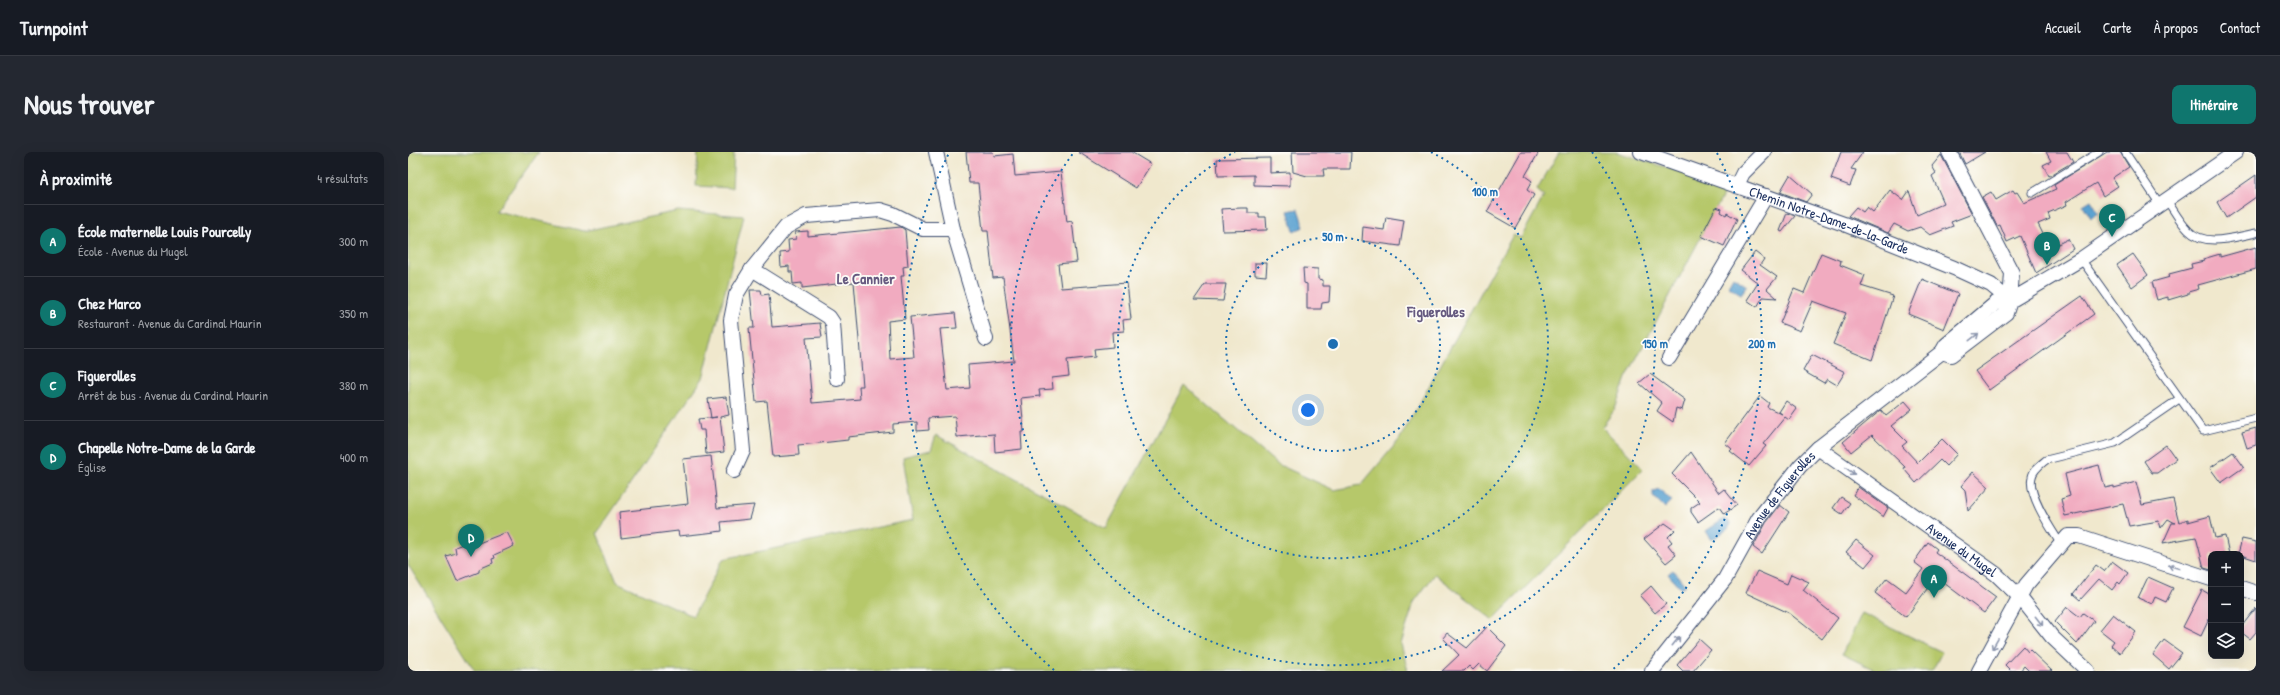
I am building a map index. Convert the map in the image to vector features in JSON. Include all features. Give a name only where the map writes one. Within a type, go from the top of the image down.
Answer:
[{"type":"street","points":[[936,152],[953,229],[986,339]]},
{"type":"street","name":"Chemin Notre-Dame-de-la-Garde","points":[[1643,152],[1737,185],[1976,277],[1991,285],[2010,301]]},
{"type":"street","points":[[1737,185],[1743,174],[1764,152]]},
{"type":"street","points":[[1949,152],[2012,273],[2010,301]]},
{"type":"street","points":[[2010,301],[2081,259],[2236,152]]},
{"type":"street","points":[[1669,358],[1766,196]]},
{"type":"street","points":[[734,471],[743,451],[731,320],[732,308],[736,295],[752,269],[786,228],[806,216],[880,210],[893,214],[923,229],[953,229]]},
{"type":"street","points":[[752,269],[829,317],[833,323],[837,378]]},
{"type":"street","name":"Avenue de Figuerolles","points":[[1652,671],[1725,579],[1759,518],[1800,466],[1818,448],[1942,352],[1951,355],[2006,313],[2010,301]]},
{"type":"street","name":"Avenue du Mugel","points":[[1818,448],[1996,574],[2021,598],[2052,637],[2088,671]]},
{"type":"street","points":[[1979,671],[2021,598],[2026,585],[2060,543],[2068,536],[2079,536],[2208,577]]},
{"type":"street","points":[[2244,589],[2256,593]]},
{"type":"lane","points":[[2032,192],[2098,152]]},
{"type":"lane","points":[[2125,152],[2188,231],[2200,239],[2210,241],[2256,233]]},
{"type":"lane","points":[[2081,259],[2203,431],[2256,418]]},
{"type":"lane","points":[[2060,543],[2047,523],[2032,488],[2032,477],[2038,467],[2046,460],[2121,440],[2179,399]]},
{"type":"green space","points":[[408,152],[539,152],[496,211],[584,231],[678,211],[744,216],[703,378],[597,533],[617,582],[693,616],[723,559],[913,520],[903,457],[931,450],[936,435],[1106,528],[1184,385],[1277,464],[1334,490],[1361,485],[1399,440],[1513,235],[1521,238],[1544,196],[1537,190],[1559,152],[1616,152],[1728,186],[1626,378],[1615,409],[1602,427],[1643,469],[1493,620],[1435,574],[1414,602],[1401,644],[1408,671],[1395,671],[1389,668],[1379,671],[475,671],[408,565]]},
{"type":"green space","points":[[698,152],[734,152],[732,188],[696,186]]},
{"type":"green space","points":[[1862,613],[1942,652],[1932,671],[1877,671],[1842,654]]},
{"type":"water","points":[[2091,200],[2099,213],[2091,218],[2083,205]]},
{"type":"water","points":[[1298,209],[1304,227],[1294,231],[1288,211]]},
{"type":"water","points":[[1733,277],[1747,286],[1741,294],[1728,286]]},
{"type":"water","points":[[1659,489],[1672,501],[1665,508],[1653,496],[1653,491]]},
{"type":"water","points":[[1724,519],[1730,522],[1729,528],[1712,540],[1706,531]]},
{"type":"water","points":[[1673,570],[1685,585],[1681,589],[1668,574]]},
{"type":"building","points":[[966,152],[993,152],[994,156],[1013,154],[1015,176],[1061,172],[1067,222],[1072,221],[1077,262],[1058,264],[1061,288],[1127,283],[1131,319],[1123,320],[1124,331],[1112,332],[1113,347],[1094,349],[1095,357],[1067,360],[1069,376],[1052,378],[1053,389],[1039,390],[1040,396],[1021,398],[1024,432],[1021,432],[1022,449],[995,452],[994,434],[957,437],[955,416],[928,418],[929,430],[917,431],[917,422],[893,424],[893,432],[848,437],[848,440],[798,445],[799,455],[773,457],[767,401],[756,402],[749,328],[754,328],[750,290],[761,290],[762,295],[769,294],[772,327],[820,323],[822,337],[806,338],[812,403],[860,399],[859,386],[863,386],[854,282],[802,288],[802,283],[793,284],[792,272],[789,272],[789,266],[781,267],[780,253],[789,252],[788,240],[796,239],[795,232],[808,231],[808,236],[901,227],[905,230],[908,266],[903,267],[904,276],[901,276],[905,319],[888,321],[890,359],[914,357],[910,317],[955,313],[957,328],[940,329],[947,390],[970,388],[968,365],[1014,361],[1003,277],[993,278],[988,231],[983,231],[978,183],[969,183]]},
{"type":"building","points":[[1078,152],[1131,152],[1151,164],[1136,188]]},
{"type":"building","points":[[1292,152],[1351,152],[1350,169],[1323,169],[1324,176],[1307,176],[1293,172]]},
{"type":"building","points":[[1521,152],[1539,152],[1525,176],[1532,181],[1527,190],[1534,195],[1515,228],[1487,212]]},
{"type":"building","points":[[1841,152],[1863,152],[1851,169],[1856,170],[1850,186],[1831,179]]},
{"type":"building","points":[[1959,152],[1985,152],[1965,164]]},
{"type":"building","points":[[2046,152],[2067,152],[2073,162],[2049,176],[2043,165],[2051,161]]},
{"type":"building","points":[[2107,152],[2120,152],[2129,167],[2112,178],[2118,186],[2103,196],[2096,183],[2066,202],[2067,205],[2048,213],[2050,219],[2038,224],[2050,248],[2068,239],[2073,249],[2036,273],[2020,236],[2007,242],[2000,225],[1997,226],[1982,197],[1991,192],[1996,200],[2013,190],[2015,193],[2017,192],[2024,203],[2056,189],[2054,185]]},
{"type":"building","points":[[1941,155],[1972,214],[1951,222],[1953,226],[1930,235],[1920,227],[1908,231],[1894,224],[1888,233],[1848,216],[1856,207],[1863,212],[1867,207],[1873,212],[1890,190],[1903,200],[1909,191],[1917,215],[1944,203],[1932,176],[1936,173],[1932,166]]},
{"type":"building","points":[[1270,158],[1270,173],[1290,172],[1290,186],[1254,185],[1254,175],[1218,176],[1217,159]]},
{"type":"building","points":[[1790,175],[1812,194],[1806,202],[1780,192]]},
{"type":"building","points":[[2256,175],[2256,197],[2226,218],[2217,202]]},
{"type":"building","points":[[1716,207],[1722,209],[1721,212],[1726,215],[1727,213],[1737,219],[1724,246],[1701,236]]},
{"type":"building","points":[[1248,208],[1248,213],[1259,213],[1259,217],[1266,217],[1267,230],[1223,231],[1221,209]]},
{"type":"building","points":[[1787,213],[1795,216],[1782,232],[1780,231]]},
{"type":"building","points":[[1386,217],[1404,220],[1400,246],[1362,241],[1363,227],[1384,230]]},
{"type":"building","points":[[2256,247],[2256,269],[2198,285],[2199,289],[2188,292],[2188,294],[2168,300],[2168,297],[2157,300],[2152,282],[2170,277],[2169,274],[2192,268],[2191,264],[2204,261],[2203,259],[2220,254],[2220,257]]},
{"type":"building","points":[[1755,252],[1764,259],[1760,265],[1777,277],[1767,289],[1777,298],[1763,297],[1757,307],[1747,300],[1758,283],[1741,270]]},
{"type":"building","points":[[1821,253],[1841,261],[1840,265],[1865,275],[1861,286],[1893,296],[1872,360],[1833,344],[1846,313],[1813,301],[1800,331],[1780,323],[1794,289],[1804,293]]},
{"type":"building","points":[[2133,254],[2148,275],[2132,287],[2117,265]]},
{"type":"building","points":[[1255,263],[1267,263],[1266,276],[1255,275]]},
{"type":"building","points":[[1303,268],[1318,269],[1318,279],[1323,280],[1323,286],[1330,286],[1329,302],[1322,303],[1321,309],[1307,309],[1307,284],[1304,283]]},
{"type":"building","points":[[1922,279],[1958,294],[1944,329],[1908,314]]},
{"type":"building","points":[[1205,284],[1226,284],[1223,301],[1194,300]]},
{"type":"building","points":[[2082,296],[2094,314],[1989,390],[1975,371]]},
{"type":"building","points":[[1812,355],[1845,372],[1837,385],[1827,379],[1824,383],[1803,371]]},
{"type":"building","points":[[1650,374],[1685,400],[1682,410],[1676,408],[1673,422],[1657,411],[1662,403],[1639,383]]},
{"type":"building","points":[[1760,396],[1769,403],[1767,407],[1782,414],[1779,412],[1786,401],[1797,409],[1789,420],[1785,417],[1763,444],[1766,446],[1749,466],[1730,451],[1732,449],[1725,443]]},
{"type":"building","points":[[726,397],[729,415],[720,417],[724,452],[706,454],[704,430],[700,430],[698,419],[711,418],[708,399]]},
{"type":"building","points":[[1905,401],[1912,409],[1891,426],[1907,442],[1902,446],[1918,463],[1942,439],[1957,454],[1946,466],[1940,460],[1916,483],[1904,469],[1905,467],[1872,435],[1851,452],[1843,442],[1881,410],[1886,416]]},
{"type":"building","points":[[2256,428],[2256,445],[2247,448],[2242,432]]},
{"type":"building","points":[[2166,445],[2176,459],[2157,473],[2152,473],[2144,461]]},
{"type":"building","points":[[1691,452],[1719,493],[1724,489],[1737,505],[1724,514],[1719,507],[1698,522],[1691,512],[1691,508],[1700,502],[1672,474]]},
{"type":"building","points":[[2233,452],[2244,467],[2221,483],[2210,468]]},
{"type":"building","points":[[711,456],[717,508],[754,505],[750,519],[721,522],[722,531],[679,536],[678,531],[621,538],[619,512],[688,504],[683,459]]},
{"type":"building","points":[[2099,465],[2105,488],[2114,486],[2114,488],[2136,482],[2142,505],[2173,499],[2179,522],[2188,519],[2188,522],[2210,516],[2215,538],[2225,536],[2228,551],[2208,551],[2208,569],[2204,568],[2196,537],[2163,543],[2172,523],[2175,523],[2168,519],[2161,528],[2159,521],[2129,526],[2123,504],[2065,516],[2061,499],[2070,496],[2065,474]]},
{"type":"building","points":[[1973,472],[1989,487],[1968,511],[1965,490],[1961,486]]},
{"type":"building","points":[[1858,487],[1888,508],[1883,517],[1853,495]]},
{"type":"building","points":[[1841,497],[1850,503],[1842,514],[1833,508]]},
{"type":"building","points":[[1780,505],[1789,512],[1762,554],[1753,547],[1766,523]]},
{"type":"building","points":[[1665,523],[1675,530],[1668,537],[1672,542],[1668,545],[1676,555],[1666,563],[1644,539]]},
{"type":"building","points":[[507,532],[514,546],[494,555],[495,558],[492,559],[493,563],[479,569],[479,572],[457,581],[446,556],[456,553],[455,547],[468,542],[471,546]]},
{"type":"building","points":[[2242,539],[2256,542],[2256,560],[2244,556],[2244,551],[2239,551]]},
{"type":"building","points":[[1856,540],[1875,555],[1865,567],[1846,552]]},
{"type":"building","points":[[1928,542],[1937,549],[1935,552],[1996,597],[1984,613],[1936,577],[1906,617],[1875,593],[1887,578],[1906,592],[1923,569],[1914,562]]},
{"type":"building","points":[[2112,561],[2128,573],[2120,584],[2118,582],[2112,590],[2099,579],[2080,600],[2073,594],[2096,565],[2104,571]]},
{"type":"building","points":[[1757,571],[1787,584],[1791,574],[1809,582],[1803,590],[1838,618],[1822,639],[1789,613],[1746,593]]},
{"type":"building","points":[[2148,577],[2173,588],[2166,602],[2155,597],[2152,604],[2138,598]]},
{"type":"building","points":[[1651,586],[1666,604],[1655,613],[1640,596]]},
{"type":"building","points":[[2202,590],[2208,593],[2208,621],[2201,636],[2183,627]]},
{"type":"building","points":[[2067,607],[2080,617],[2083,613],[2094,621],[2077,644],[2055,622]]},
{"type":"building","points":[[2256,608],[2256,632],[2250,639],[2244,634],[2244,623]]},
{"type":"building","points":[[2113,614],[2136,632],[2120,653],[2111,645],[2114,641],[2100,630]]},
{"type":"building","points":[[1487,627],[1506,646],[1487,671],[1479,664],[1473,670],[1469,666],[1464,671],[1442,671],[1459,655],[1443,638],[1447,633],[1467,648]]},
{"type":"building","points":[[1699,639],[1711,650],[1693,671],[1683,671],[1677,665]]},
{"type":"building","points":[[2164,640],[2182,653],[2169,669],[2153,655]]},
{"type":"building","points":[[2023,646],[2028,652],[2030,650],[2052,671],[2029,671],[2024,666],[2020,671],[2011,671],[2005,665]]},
{"type":"place","name":"Figuerolles","points":[[2112,237]]},
{"type":"place","name":"Chez Marco","points":[[2047,265]]},
{"type":"place","name":"Chapelle Notre-Dame de la Garde","points":[[471,557]]},
{"type":"place","name":"École maternelle Louis Pourcelly","points":[[1934,598]]},
{"type":"district","name":"Le Cannier","points":[[866,279]]},
{"type":"district","name":"Figuerolles","points":[[1436,312]]}]
